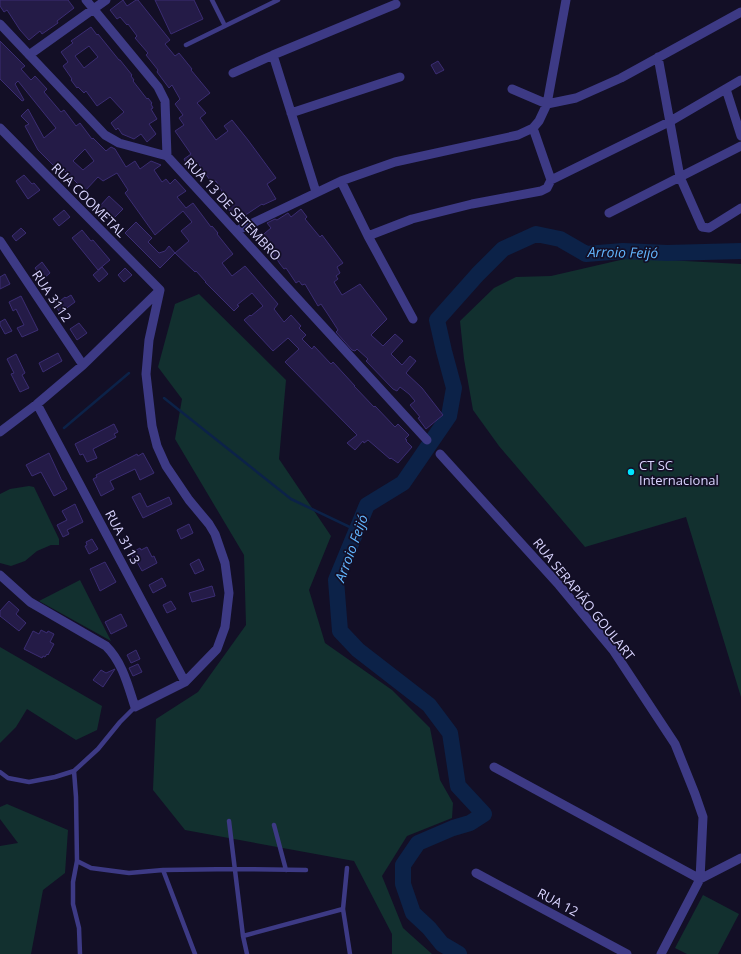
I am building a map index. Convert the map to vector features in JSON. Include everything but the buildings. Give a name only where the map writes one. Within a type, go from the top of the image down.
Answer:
[{"type":"street","points":[[86,0],[158,88],[164,101],[166,156]]},
{"type":"street","points":[[29,55],[106,0]]},
{"type":"street","points":[[236,231],[341,181],[395,162],[518,135],[533,128],[539,121],[547,104],[566,0]]},
{"type":"street","points":[[233,73],[396,4]]},
{"type":"street","points":[[512,89],[547,104],[576,98],[621,78],[741,12]]},
{"type":"street","name":"RUA 13 DE SETEMBRO","points":[[0,24],[105,135],[119,143],[166,156],[427,440]]},
{"type":"street","points":[[274,55],[316,192]]},
{"type":"street","points":[[658,57],[680,177],[702,227],[709,228],[741,208]]},
{"type":"street","points":[[291,113],[400,77]]},
{"type":"street","points":[[368,236],[412,219],[472,204],[542,191],[547,188],[552,180],[669,122],[741,80]]},
{"type":"street","points":[[726,89],[741,136]]},
{"type":"street","name":"RUA COOMETAL","points":[[0,128],[160,290]]},
{"type":"street","points":[[533,128],[552,180]]},
{"type":"street","points":[[608,213],[741,146]]},
{"type":"street","points":[[341,181],[368,236],[413,319]]},
{"type":"street","name":"RUA 3112","points":[[0,241],[83,365]]},
{"type":"street","points":[[0,432],[37,404],[83,365],[160,290]]},
{"type":"street","points":[[0,575],[30,602],[106,646],[120,664],[135,707],[185,682],[217,649],[225,627],[229,593],[225,563],[216,534],[189,500],[166,466],[157,446],[152,426],[146,374],[149,340],[160,290]]},
{"type":"street","name":"RUA 3113","points":[[37,404],[185,682]]},
{"type":"street","name":"RUA SERAPIÃO GOULART","points":[[440,454],[559,585],[613,650],[676,744],[696,794],[703,817],[700,879],[661,954]]},
{"type":"street","points":[[494,767],[700,879],[741,858]]},
{"type":"street","name":"RUA 12","points":[[476,873],[627,954]]},
{"type":"lane","points":[[212,0],[225,26]]},
{"type":"lane","points":[[186,45],[278,0]]},
{"type":"lane","points":[[0,772],[8,778],[29,782],[56,777],[74,771],[98,749],[120,722],[135,707]]},
{"type":"lane","points":[[74,771],[77,861],[73,882],[73,904],[79,928],[80,954]]},
{"type":"lane","points":[[229,821],[243,936],[247,954]]},
{"type":"lane","points":[[274,825],[286,870]]},
{"type":"lane","points":[[77,861],[91,868],[129,873],[163,870],[306,870]]},
{"type":"lane","points":[[347,868],[343,909],[350,954]]},
{"type":"lane","points":[[163,870],[195,954]]},
{"type":"lane","points":[[243,936],[343,909]]},
{"type":"green space","name":"CT SC Internacional","points":[[629,258],[741,264],[741,697],[686,517],[585,547],[499,446],[473,410],[464,359],[460,321],[494,288],[516,277],[551,276]]},
{"type":"green space","points":[[199,294],[286,380],[279,459],[331,536],[309,590],[325,643],[392,690],[430,728],[440,780],[453,803],[452,818],[407,836],[382,876],[403,928],[432,954],[392,954],[392,934],[354,861],[185,830],[153,790],[156,719],[198,692],[246,625],[244,555],[175,439],[182,399],[158,367],[175,304]]},
{"type":"green space","points":[[29,486],[34,487],[59,539],[59,545],[51,545],[37,551],[25,561],[11,566],[0,563],[0,494],[10,489]]},
{"type":"green space","points":[[80,580],[111,641],[39,601]]},
{"type":"green space","points":[[0,647],[102,706],[97,730],[76,740],[27,709],[16,727],[0,743]]},
{"type":"green space","points":[[7,804],[68,830],[65,873],[43,890],[31,954],[0,954],[0,846],[18,843],[0,819],[0,807]]},
{"type":"green space","points":[[703,895],[739,914],[718,954],[687,954],[675,948]]},
{"type":"waterway","name":"Arroio Feijó","points":[[459,954],[442,944],[429,928],[413,913],[403,884],[403,865],[418,843],[453,828],[470,823],[484,814],[458,786],[450,733],[429,705],[358,650],[340,631],[336,580],[367,505],[403,483],[449,416],[454,388],[437,320],[478,274],[503,249],[536,234],[560,239],[586,254],[623,251],[667,253],[741,251]]},
{"type":"waterway","points":[[64,428],[129,373]]},
{"type":"waterway","points":[[164,398],[291,499],[356,530]]},
{"type":"place","name":"CT SC Internacional","points":[[631,472]]}]
